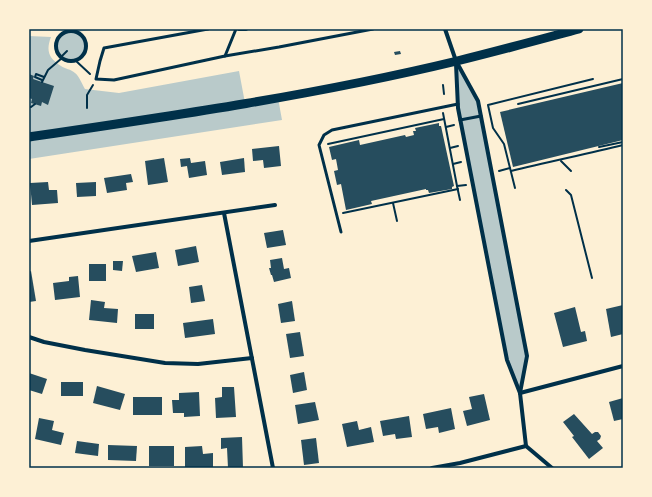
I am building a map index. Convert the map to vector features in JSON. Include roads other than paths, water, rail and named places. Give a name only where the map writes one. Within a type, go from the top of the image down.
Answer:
[{"type":"main road","points":[[29,137],[162,118],[278,98],[456,61],[579,29]]},
{"type":"street","points":[[239,29],[246,29]]},
{"type":"street","points":[[445,29],[456,61],[478,101],[527,356],[520,393]]},
{"type":"street","points":[[64,31],[75,32],[83,38],[85,43],[86,48],[82,55],[75,60],[70,61],[62,58],[58,53],[56,44],[64,31]]},
{"type":"street","points":[[456,61],[460,120],[507,360],[520,393],[526,446],[552,468]]},
{"type":"street","points":[[29,241],[275,205]]},
{"type":"street","points":[[224,212],[273,468]]},
{"type":"street","points":[[29,337],[44,342],[85,350],[165,363],[198,364],[252,358]]},
{"type":"street","points":[[520,393],[623,366]]},
{"type":"street","points":[[432,468],[460,463],[526,446]]},
{"type":"lane","points":[[208,29],[104,48],[96,80],[114,80],[225,56],[293,45],[373,29]]},
{"type":"lane","points":[[225,56],[236,29]]},
{"type":"lane","points":[[341,232],[319,145],[324,135],[332,130],[458,104]]},
{"type":"lane","points":[[460,120],[481,116]]}]
